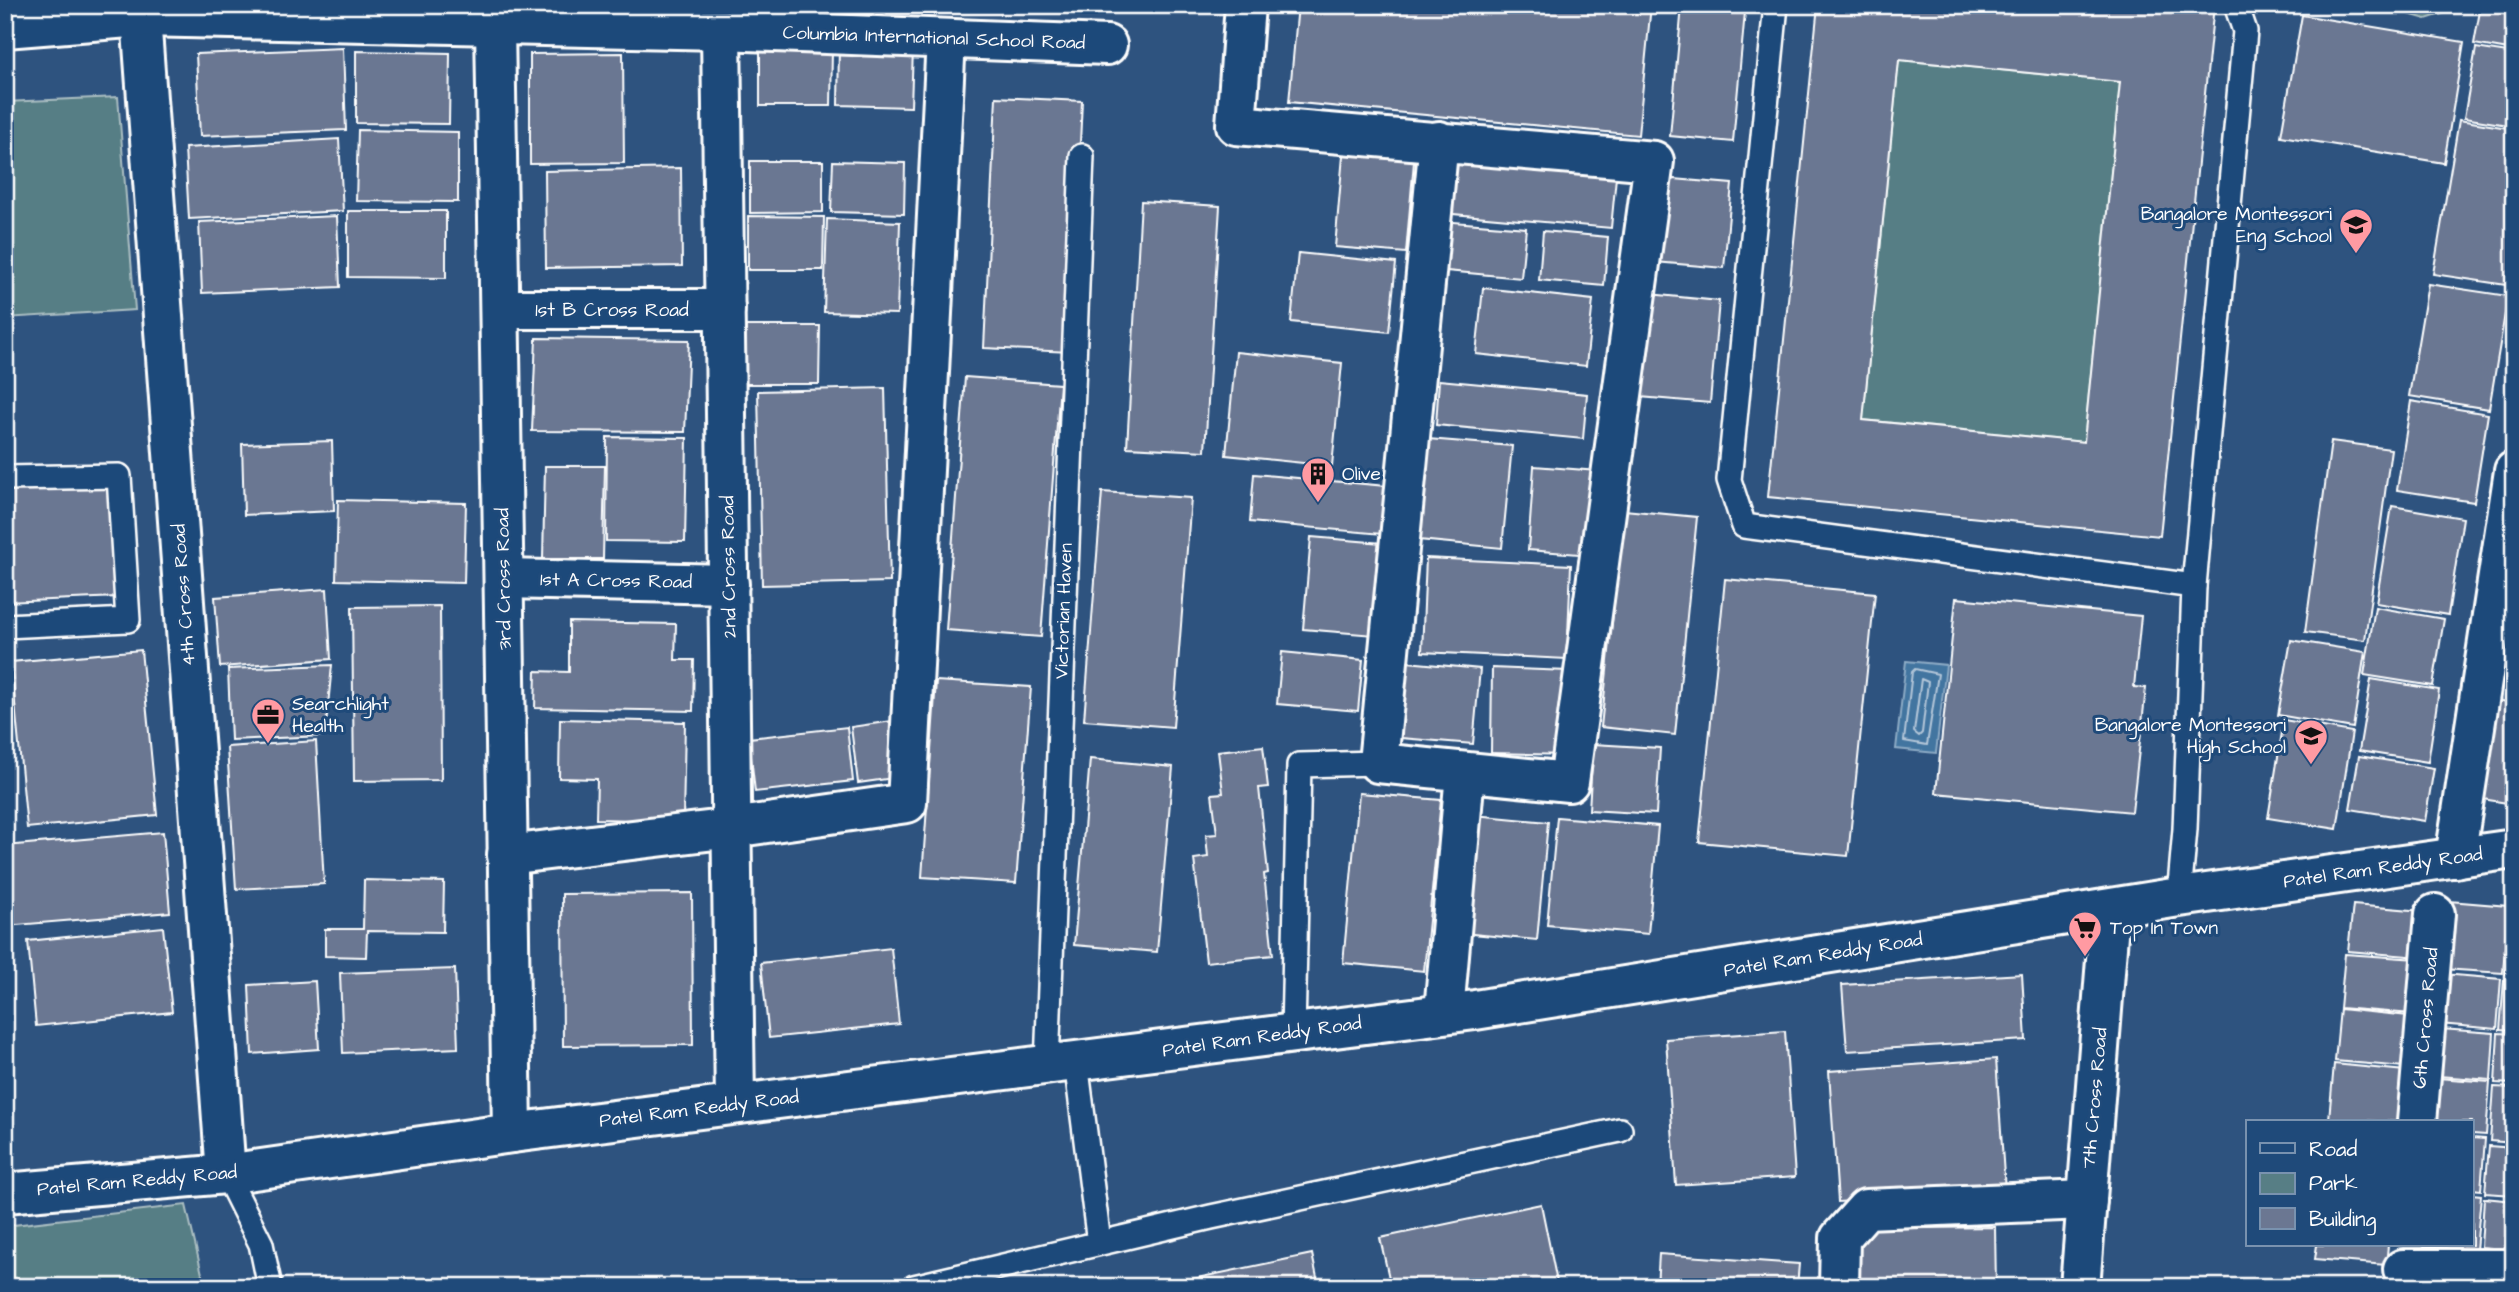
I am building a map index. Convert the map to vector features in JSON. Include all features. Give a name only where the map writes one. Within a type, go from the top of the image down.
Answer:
[{"type":"street","points":[[1245,5],[1236,125],[1439,141],[1654,161],[1569,782],[1378,764],[1439,141]]},
{"type":"street","name":"Columbia International School Road","points":[[5,28],[141,17],[721,30],[1107,45]]},
{"type":"street","name":"4th Cross Road","points":[[141,17],[226,1174]]},
{"type":"street","name":"3rd Cross Road","points":[[495,24],[512,1133]]},
{"type":"street","name":"2nd Cross Road","points":[[721,30],[736,1104]]},
{"type":"street","points":[[508,855],[732,828],[907,803],[946,39]]},
{"type":"street","name":"1st B Cross Road","points":[[500,309],[725,309]]},
{"type":"street","points":[[2455,858],[2512,491]]},
{"type":"street","name":"1st A Cross Road","points":[[504,579],[729,584]]},
{"type":"street","points":[[1444,1012],[1465,774]]},
{"type":"street","name":"Patel Ram Reddy Road","points":[[5,1193],[226,1174],[512,1133],[1293,1034],[2179,897],[2514,849]]},
{"type":"street","name":"7th Cross Road","points":[[2080,1287],[2110,909]]},
{"type":"street","name":"6th Cross Road","points":[[2417,1120],[2435,914]]},
{"type":"street","points":[[1839,1287],[1840,1238],[1866,1209],[2087,1200]]},
{"type":"street","points":[[2401,1267],[2514,1269]]},
{"type":"lane","points":[[1776,5],[1729,480],[1744,526],[2194,586]]},
{"type":"lane","points":[[2179,897],[2185,829],[2194,586],[2245,31],[2236,5]]},
{"type":"lane","name":"Victorian Haven","points":[[1082,156],[1061,1063],[1099,1243]]},
{"type":"lane","points":[[5,478],[119,476],[128,620],[5,626]]},
{"type":"lane","points":[[1293,1034],[1299,765],[1378,764]]},
{"type":"lane","points":[[914,1287],[1099,1243],[1620,1130]]},
{"type":"lane","points":[[226,1174],[261,1244],[270,1287]]},
{"type":"green space","points":[[2376,5],[2470,5],[2426,19]]},
{"type":"green space","points":[[1899,60],[2120,82],[2084,442],[1863,420]]},
{"type":"green space","points":[[118,97],[135,310],[5,318],[5,102]]},
{"type":"green space","points":[[186,1205],[205,1287],[5,1287],[5,1226]]},
{"type":"water","points":[[1906,661],[1946,665],[1936,753],[1896,749]]},
{"type":"building","points":[[1298,5],[1651,5],[1638,135],[1289,102]]},
{"type":"building","points":[[1818,5],[2214,5],[2160,536],[1768,497]],"holes":[[[1899,60],[2120,82],[2084,442],[1863,420]]]},
{"type":"building","points":[[2481,5],[2514,9],[2514,51],[2474,44]]},
{"type":"building","points":[[1682,6],[1745,12],[1733,142],[1670,136]]},
{"type":"building","points":[[2302,15],[2464,42],[2444,163],[2281,136]]},
{"type":"building","points":[[839,46],[913,48],[911,107],[838,105]]},
{"type":"building","points":[[343,48],[346,130],[200,136],[196,54]]},
{"type":"building","points":[[2476,48],[2514,54],[2514,126],[2464,118]]},
{"type":"building","points":[[760,49],[832,49],[831,106],[760,106]]},
{"type":"building","points":[[356,51],[450,53],[449,124],[356,123]]},
{"type":"building","points":[[623,53],[624,163],[530,164],[530,54]]},
{"type":"building","points":[[996,97],[1082,101],[1070,352],[984,348]]},
{"type":"building","points":[[2459,120],[2514,129],[2513,286],[2433,274]]},
{"type":"building","points":[[358,130],[458,132],[458,202],[356,201]]},
{"type":"building","points":[[339,139],[343,211],[189,219],[185,148]]},
{"type":"building","points":[[1344,144],[1415,150],[1406,253],[1335,247]]},
{"type":"building","points":[[750,161],[823,161],[823,212],[750,213]]},
{"type":"building","points":[[833,161],[905,163],[904,214],[831,212]]},
{"type":"building","points":[[1447,161],[1616,177],[1611,228],[1442,213]]},
{"type":"building","points":[[681,168],[682,266],[546,268],[545,171]]},
{"type":"building","points":[[1662,178],[1732,184],[1724,268],[1655,262]]},
{"type":"building","points":[[1141,201],[1220,206],[1205,451],[1127,447]]},
{"type":"building","points":[[348,211],[446,211],[446,278],[348,277]]},
{"type":"building","points":[[337,216],[340,287],[202,293],[199,222]]},
{"type":"building","points":[[748,216],[824,217],[823,270],[748,270]]},
{"type":"building","points":[[827,219],[900,222],[897,314],[824,312]]},
{"type":"building","points":[[1441,221],[1526,228],[1521,278],[1436,270]]},
{"type":"building","points":[[1543,231],[1608,237],[1604,286],[1539,280]]},
{"type":"building","points":[[1298,253],[1396,263],[1389,332],[1291,322]]},
{"type":"building","points":[[2428,284],[2508,296],[2489,409],[2409,396]]},
{"type":"building","points":[[1483,288],[1593,300],[1586,366],[1476,354]]},
{"type":"building","points":[[1649,294],[1719,301],[1710,403],[1640,397]]},
{"type":"building","points":[[746,326],[820,326],[819,384],[746,384]]},
{"type":"building","points":[[536,338],[689,340],[685,432],[532,431]]},
{"type":"building","points":[[1236,352],[1342,363],[1332,466],[1226,455]]},
{"type":"building","points":[[965,377],[1060,384],[1041,637],[946,630]]},
{"type":"building","points":[[1439,380],[1587,394],[1583,439],[1436,425]]},
{"type":"building","points":[[885,388],[890,582],[762,585],[758,391]]},
{"type":"building","points":[[2411,401],[2488,414],[2474,502],[2397,490]]},
{"type":"building","points":[[607,437],[687,438],[685,542],[606,541]]},
{"type":"building","points":[[1428,439],[1512,446],[1502,548],[1419,540]]},
{"type":"building","points":[[332,441],[334,511],[244,515],[242,444]]},
{"type":"building","points":[[2331,441],[2391,449],[2365,640],[2305,632]]},
{"type":"building","points":[[545,466],[605,466],[603,559],[543,559]]},
{"type":"building","points":[[1534,466],[1598,471],[1592,555],[1528,550]]},
{"type":"building","name":"Olive","points":[[1254,474],[1386,486],[1382,534],[1250,522]]},
{"type":"building","points":[[114,482],[118,597],[5,602],[5,486]]},
{"type":"building","points":[[1102,492],[1191,498],[1173,727],[1084,720]]},
{"type":"building","points":[[338,500],[466,503],[464,583],[336,580]]},
{"type":"building","points":[[2392,506],[2463,518],[2448,615],[2376,603]]},
{"type":"building","points":[[1624,510],[1697,517],[1675,735],[1601,727]]},
{"type":"building","points":[[1311,537],[1382,543],[1374,635],[1303,629]]},
{"type":"building","points":[[1426,558],[1571,565],[1567,659],[1422,652]]},
{"type":"building","points":[[1725,579],[1875,593],[1848,856],[1699,842]]},
{"type":"building","points":[[327,589],[331,659],[220,667],[215,597]]},
{"type":"building","points":[[2514,590],[2514,682],[2484,677]]},
{"type":"building","points":[[1956,598],[2141,616],[2134,687],[2146,688],[2132,812],[1936,793]]},
{"type":"building","points":[[440,606],[441,780],[354,781],[352,607]]},
{"type":"building","points":[[2375,607],[2444,619],[2433,686],[2364,675]]},
{"type":"building","points":[[569,622],[676,624],[675,660],[694,660],[693,711],[535,708],[536,671],[569,672]]},
{"type":"building","points":[[2291,640],[2365,652],[2353,728],[2278,715]]},
{"type":"building","points":[[141,650],[157,815],[27,828],[11,662]]},
{"type":"building","points":[[1282,652],[1363,660],[1358,711],[1277,704]]},
{"type":"building","points":[[1407,662],[1480,669],[1473,744],[1401,738]]},
{"type":"building","points":[[332,665],[325,736],[231,740],[228,669]]},
{"type":"building","points":[[1492,668],[1569,671],[1568,755],[1491,753]]},
{"type":"building","points":[[2371,679],[2439,690],[2428,762],[2359,751]]},
{"type":"building","points":[[936,681],[1031,687],[1016,883],[922,877]]},
{"type":"building","points":[[2485,698],[2514,703],[2514,804],[2469,797]]},
{"type":"building","points":[[560,719],[685,722],[683,821],[596,819],[597,779],[559,778]]},
{"type":"building","points":[[2284,720],[2352,732],[2337,829],[2268,818]]},
{"type":"building","points":[[893,721],[901,777],[858,783],[851,727]]},
{"type":"building","points":[[847,727],[853,781],[755,792],[749,738]]},
{"type":"building","points":[[316,741],[324,884],[236,889],[227,747]]},
{"type":"building","points":[[1593,744],[1660,748],[1656,814],[1589,810]]},
{"type":"building","points":[[1263,746],[1268,787],[1259,788],[1268,873],[1264,874],[1273,955],[1206,962],[1194,859],[1208,857],[1206,835],[1217,834],[1212,794],[1223,793],[1218,751]]},
{"type":"building","points":[[2359,756],[2434,768],[2425,821],[2350,809]]},
{"type":"building","points":[[1090,759],[1173,767],[1157,952],[1074,945]]},
{"type":"building","points":[[1359,793],[1441,800],[1424,971],[1343,963]]},
{"type":"building","points":[[1474,815],[1548,822],[1537,940],[1462,933]]},
{"type":"building","points":[[1557,817],[1658,826],[1648,934],[1547,925]]},
{"type":"building","points":[[163,832],[170,912],[5,926],[5,846]]},
{"type":"building","points":[[364,880],[444,882],[443,932],[367,931],[366,957],[325,956],[325,929],[363,929]]},
{"type":"building","points":[[692,893],[693,1045],[563,1046],[562,894]]},
{"type":"building","points":[[2449,901],[2508,906],[2503,973],[2443,969]]},
{"type":"building","points":[[2353,905],[2423,911],[2420,957],[2348,951]]},
{"type":"building","points":[[2510,923],[2514,924],[2514,975],[2506,974]]},
{"type":"building","points":[[163,927],[172,1012],[36,1026],[28,941]]},
{"type":"building","points":[[891,948],[899,1024],[769,1038],[761,963]]},
{"type":"building","points":[[2345,954],[2417,959],[2412,1014],[2340,1008]]},
{"type":"building","points":[[455,969],[458,1048],[343,1053],[340,973]]},
{"type":"building","points":[[2022,974],[2026,1040],[1847,1051],[1842,985]]},
{"type":"building","points":[[2443,974],[2501,979],[2497,1029],[2439,1024]]},
{"type":"building","points":[[2504,980],[2514,981],[2514,1031],[2500,1030]]},
{"type":"building","points":[[315,981],[319,1049],[252,1054],[249,985]]},
{"type":"building","points":[[2340,1009],[2409,1016],[2404,1067],[2335,1061]]},
{"type":"building","points":[[2441,1029],[2494,1033],[2491,1080],[2438,1076]]},
{"type":"building","points":[[1785,1031],[1795,1177],[1676,1185],[1666,1039]]},
{"type":"building","points":[[2498,1033],[2514,1034],[2514,1084],[2495,1083]]},
{"type":"building","points":[[1996,1059],[2005,1190],[1838,1202],[1829,1071]]},
{"type":"building","points":[[2334,1064],[2405,1071],[2401,1120],[2329,1119]]},
{"type":"building","points":[[2438,1078],[2490,1082],[2486,1135],[2474,1134],[2474,1120],[2434,1120]]},
{"type":"building","points":[[2494,1087],[2514,1088],[2514,1143],[2490,1141]]},
{"type":"building","points":[[2474,1138],[2485,1139],[2481,1190],[2474,1189]]},
{"type":"building","points":[[2489,1146],[2514,1148],[2514,1195],[2485,1193]]},
{"type":"building","points":[[2474,1194],[2481,1195],[2476,1250],[2423,1246],[2474,1246]]},
{"type":"building","points":[[2484,1198],[2514,1201],[2514,1250],[2481,1247]]},
{"type":"building","points":[[1541,1204],[1558,1287],[1391,1287],[1380,1238]]},
{"type":"building","points":[[1995,1227],[1996,1287],[1860,1287],[1859,1229]]},
{"type":"building","points":[[2317,1246],[2388,1246],[2386,1265],[2315,1259]]},
{"type":"building","points":[[1312,1254],[1319,1287],[1154,1287]]},
{"type":"building","points":[[1659,1254],[1799,1264],[1797,1287],[1657,1287]]},
{"type":"place","name":"Bangalore Montessori Eng School","points":[[2356,255]]},
{"type":"place","name":"Olive","points":[[1318,504]]},
{"type":"place","name":"Searchlight Health","points":[[268,745]]},
{"type":"place","name":"Bangalore Montessori High School","points":[[2311,766]]},
{"type":"place","name":"Top In Town","points":[[2085,958]]}]
